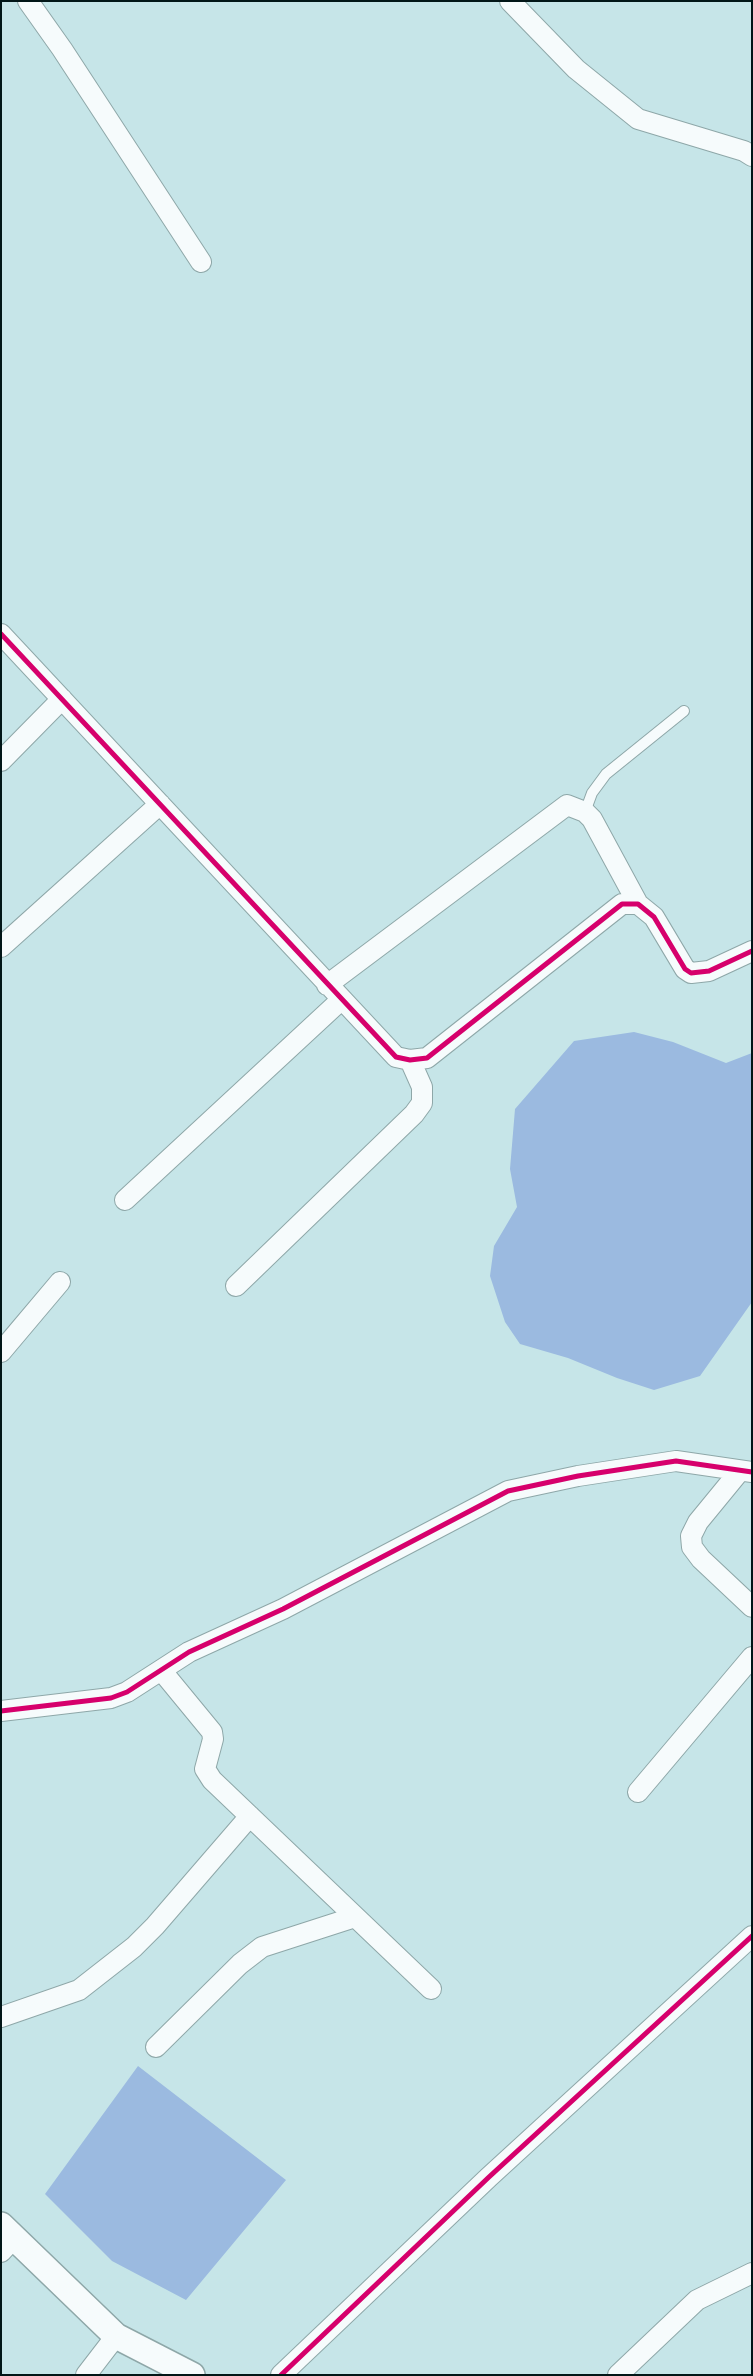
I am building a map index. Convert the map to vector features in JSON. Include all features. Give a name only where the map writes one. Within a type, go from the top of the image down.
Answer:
[{"type":"street","points":[[28,1],[62,48],[201,262]]},
{"type":"street","points":[[510,1],[576,69],[638,119],[654,126],[744,151],[752,156]]},
{"type":"street","points":[[1,634],[396,1057],[410,1060],[427,1058],[622,904],[638,904]]},
{"type":"street","points":[[1,761],[62,699]]},
{"type":"street","points":[[1,948],[160,804]]},
{"type":"street","points":[[327,985],[566,805],[584,812],[592,819],[638,904],[654,917],[685,969],[691,973],[709,970],[752,950]]},
{"type":"street","points":[[125,1200],[342,1000]]},
{"type":"street","points":[[236,1286],[414,1114],[422,1103],[422,1086],[410,1060]]},
{"type":"street","points":[[1,1352],[60,1282]]},
{"type":"street","points":[[1,1711],[110,1698],[127,1692],[174,1661],[283,1609],[508,1491],[578,1476],[676,1461],[745,1472]]},
{"type":"street","points":[[745,1472],[698,1522],[691,1536],[692,1547],[701,1559],[752,1607]]},
{"type":"street","points":[[638,1792],[752,1657]]},
{"type":"street","points":[[174,1661],[212,1732],[213,1739],[205,1769],[212,1780],[431,1989]]},
{"type":"street","points":[[1,2016],[79,1990],[134,1947],[155,1926],[250,1816]]},
{"type":"street","points":[[156,2047],[240,1964],[262,1947],[356,1917]]},
{"type":"street","points":[[281,2375],[489,2176],[752,1936]]},
{"type":"street","points":[[6,2238],[116,2336],[192,2375]]},
{"type":"street","points":[[618,2375],[697,2300],[752,2273]]},
{"type":"street","points":[[86,2375],[116,2336]]},
{"type":"lane","points":[[584,812],[592,793],[606,774],[684,712]]},
{"type":"water","points":[[634,1032],[673,1042],[726,1063],[752,1053],[752,1302],[700,1376],[654,1390],[617,1378],[568,1358],[520,1344],[505,1322],[490,1276],[494,1246],[517,1207],[510,1169],[515,1109],[574,1041]]},
{"type":"water","points":[[138,2066],[286,2180],[186,2300],[112,2261],[45,2194]]},
{"type":"cycle path","points":[[1,634],[396,1057],[410,1060],[427,1058],[622,904],[638,904],[654,917],[685,969],[691,973],[709,971],[752,951]]},
{"type":"cycle path","points":[[1,1711],[111,1698],[127,1692],[189,1652],[283,1609],[508,1491],[578,1476],[676,1461],[752,1472]]},
{"type":"cycle path","points":[[281,2375],[489,2177],[752,1936]]}]
